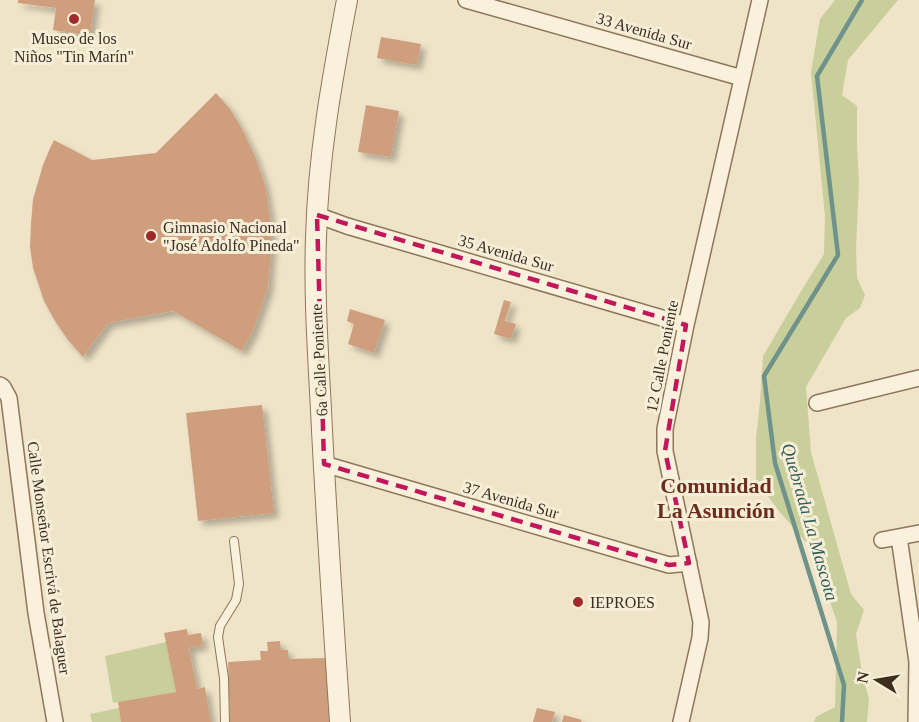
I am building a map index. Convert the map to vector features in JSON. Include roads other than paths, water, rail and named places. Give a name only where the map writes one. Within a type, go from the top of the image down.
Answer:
[{"type":"street","name":"6a Calle Poniente","points":[[340,722],[316,289],[321,155],[326,114],[347,0]]},
{"type":"street","name":"33 Avenida Sur","points":[[466,0],[742,78]]},
{"type":"street","name":"12 Calle Poniente","points":[[681,722],[700,638],[701,622],[665,452],[665,429],[686,325],[760,0]]},
{"type":"street","name":"35 Avenida Sur","points":[[317,215],[686,325]]},
{"type":"street","points":[[817,403],[919,378]]},
{"type":"street","name":"Calle Monseñor Escrivá de Balaguer","points":[[0,385],[9,398],[36,613],[55,722]]},
{"type":"street","name":"37 Avenida Sur","points":[[324,464],[669,565],[689,563]]},
{"type":"street","points":[[882,540],[919,533]]},
{"type":"street","points":[[899,537],[917,662],[916,722]]},
{"type":"lane","points":[[225,722],[224,678],[218,637],[220,626],[236,600],[239,584],[234,541]]},
{"type":"waterway","name":"Quebrada La Mascota","points":[[842,722],[844,685],[775,463],[764,376],[838,255],[817,76],[862,0]]},
{"type":"place","name":"Museo de los Niños \"Tin Marín\"","points":[[74,19]]},
{"type":"place","name":"Gimnasio Nacional \"José Adolfo Pineda\"","points":[[151,236]]},
{"type":"place","name":"IEPROES","points":[[578,602]]},
{"type":"district","name":"Comunidad La Asunción","points":[[716,498]]}]
